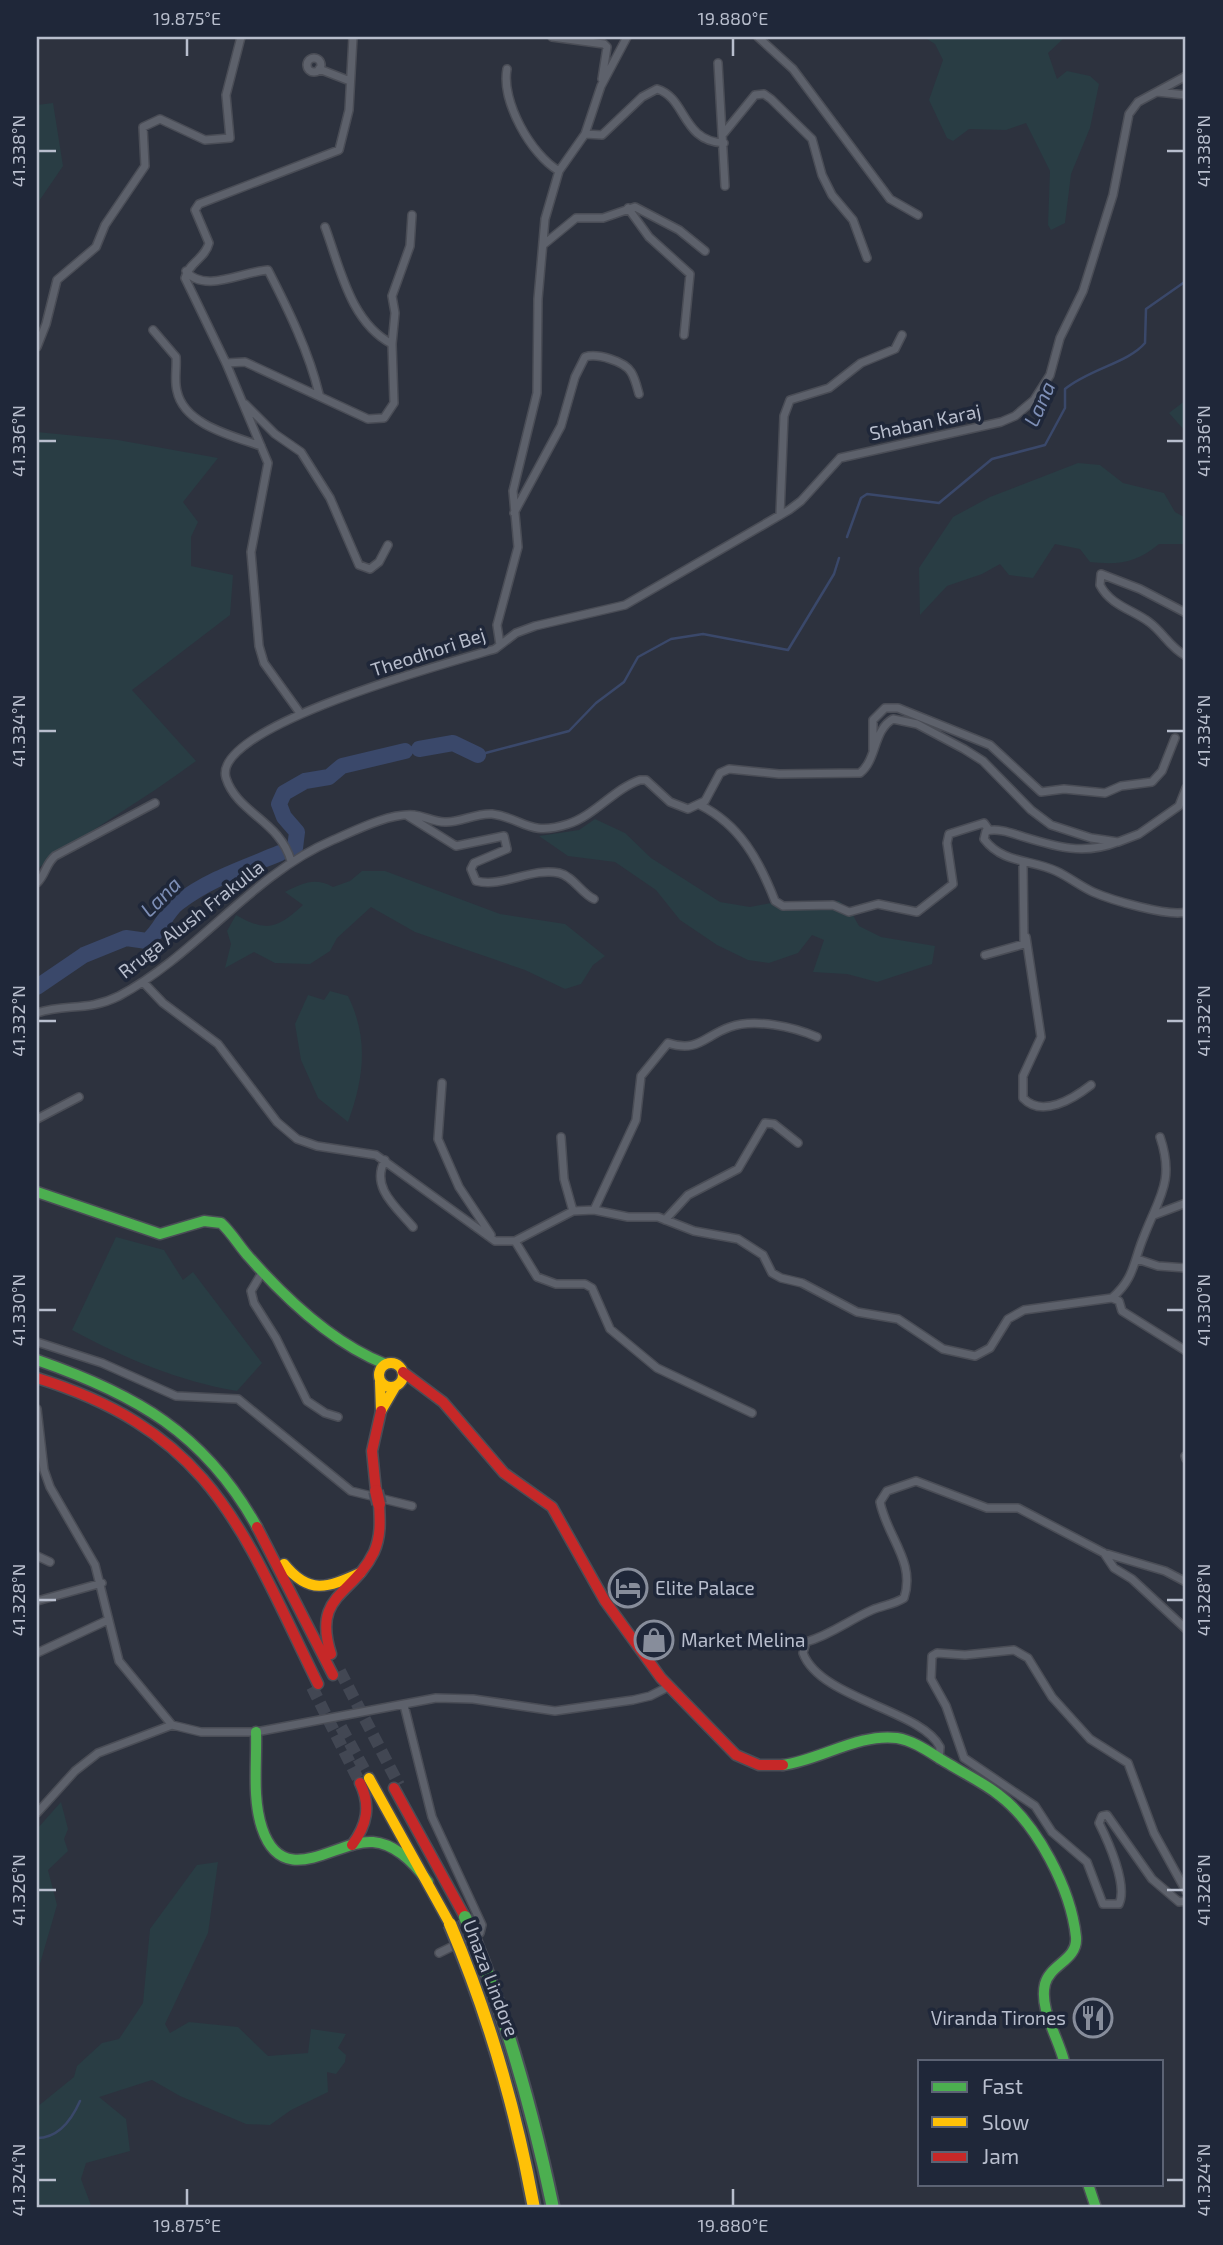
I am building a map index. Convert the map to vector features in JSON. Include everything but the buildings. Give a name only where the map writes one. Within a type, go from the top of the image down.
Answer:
[{"type":"main road","points":[[37,1192],[160,1234],[168,1234],[202,1220],[216,1221],[224,1225],[263,1271],[347,1346],[369,1360],[382,1373],[384,1386],[400,1380],[421,1387],[443,1402],[503,1473],[552,1507],[605,1601],[668,1687],[736,1755],[758,1765],[791,1765],[884,1737],[905,1740],[939,1761],[999,1790],[1020,1814],[1059,1872],[1074,1931],[1072,1953],[1054,1969],[1044,1984],[1047,2007],[1064,2060]]},
{"type":"main road","points":[[37,1360],[74,1371],[133,1395],[157,1410],[216,1460],[244,1496],[295,1578],[308,1585],[323,1587],[360,1573]]},
{"type":"main road","points":[[381,1411],[400,1380],[396,1364],[382,1373]]},
{"type":"main road","points":[[122,1392],[197,1445],[233,1485],[271,1548],[337,1673],[324,1637],[324,1620],[335,1599],[373,1558],[380,1540],[379,1504],[372,1451],[381,1411],[382,1373]]},
{"type":"main road","points":[[37,1378],[82,1392],[118,1412],[163,1441],[202,1477],[235,1521],[305,1659],[315,1685]]},
{"type":"main road","points":[[256,1732],[261,1825],[275,1848],[289,1858],[310,1861],[332,1856],[352,1845],[376,1842],[391,1847],[412,1862],[428,1882]]},
{"type":"main road","name":"Unaza Lindore","points":[[352,1845],[366,1822],[364,1780],[428,1882],[477,1986],[497,2044],[534,2208]]},
{"type":"main road","name":"Unaza Lindore","points":[[396,1787],[465,1917],[500,1998],[517,2050],[553,2208]]},
{"type":"main road","points":[[1089,2186],[1096,2208]]},
{"type":"street","points":[[37,347],[57,280],[96,247],[105,225],[145,166],[143,127],[160,119],[205,140],[230,138],[226,95],[241,37]]},
{"type":"street","points":[[300,713],[264,663],[259,646],[251,552],[268,463],[226,363],[185,278],[186,271],[204,255],[209,243],[197,219],[195,211],[199,204],[336,154],[349,110],[353,37]]},
{"type":"street","points":[[552,37],[607,47],[601,86]]},
{"type":"street","points":[[601,86],[627,37]]},
{"type":"street","points":[[758,37],[793,69],[890,200],[918,215]]},
{"type":"street","points":[[718,63],[725,186]]},
{"type":"street","points":[[319,69],[350,81]]},
{"type":"street","points":[[507,69],[506,88],[534,152],[559,171]]},
{"type":"street","name":"Shaban Karaj","points":[[500,645],[535,626],[625,605],[802,501],[827,469],[840,458],[1001,422],[1015,416],[1034,400],[1050,375],[1060,338],[1083,291],[1113,195],[1129,114],[1138,102],[1186,76]]},
{"type":"street","name":"Theodhori Bej","points":[[300,713],[500,645],[497,625],[518,547],[519,533],[514,514],[513,491],[537,393],[545,219],[559,171],[585,134],[601,86]]},
{"type":"street","points":[[585,134],[602,135],[642,97],[657,89],[670,96],[699,136],[711,142],[724,143]]},
{"type":"street","points":[[1157,92],[1186,95]]},
{"type":"street","points":[[724,132],[755,95],[764,94],[771,99],[812,139],[822,175],[832,195],[853,220],[867,258]]},
{"type":"street","points":[[542,245],[576,218],[603,218],[628,208],[643,209],[695,240],[705,251]]},
{"type":"street","points":[[628,208],[649,237],[690,274],[684,335]]},
{"type":"street","points":[[226,363],[245,362],[369,419],[384,418],[394,403],[391,344],[395,313],[393,288],[410,246],[412,215]]},
{"type":"street","points":[[325,227],[357,310],[376,333],[391,344]]},
{"type":"street","points":[[186,271],[192,278],[204,283],[268,270],[294,323],[314,372],[319,394]]},
{"type":"street","points":[[153,330],[176,357],[176,387],[188,413],[225,433],[261,446]]},
{"type":"street","points":[[780,515],[784,416],[790,400],[829,387],[861,363],[895,349],[902,335]]},
{"type":"street","points":[[514,514],[561,426],[575,377],[585,357],[596,355],[626,367],[633,375],[639,394]]},
{"type":"street","points":[[242,401],[275,434],[301,452],[330,498],[359,565],[370,569],[375,566],[388,545]]},
{"type":"street","points":[[1186,613],[1140,589],[1101,574],[1100,585],[1111,599],[1147,620],[1172,647],[1186,656]]},
{"type":"street","points":[[873,752],[873,720],[885,708],[898,708],[990,746],[1035,790],[1045,793],[1064,789],[1105,793],[1127,785],[1152,782],[1162,771],[1175,737]]},
{"type":"street","name":"Rruga Alush Frakulla","points":[[37,1013],[97,1006],[143,982],[291,861],[278,835],[237,797],[225,776],[226,765],[235,753],[300,713]]},
{"type":"street","points":[[700,805],[724,770],[779,774],[854,774],[868,765],[884,726],[897,719],[917,724],[983,761],[1031,810],[1051,825],[1091,838],[1118,842]]},
{"type":"street","points":[[291,861],[333,840],[393,817],[408,815],[446,822],[487,814],[501,816],[523,827],[545,828],[569,824],[640,780],[646,780],[679,808],[700,805],[730,823],[741,836],[770,886],[775,901],[783,906],[833,905],[852,912],[880,904],[907,912],[917,912],[953,884],[947,843],[949,834],[984,823],[989,830],[1088,851],[1139,834],[1170,814],[1182,801],[1186,788]]},
{"type":"street","points":[[37,883],[46,875],[48,861],[55,856],[155,803]]},
{"type":"street","points":[[408,815],[456,846],[503,836],[508,849],[474,863],[471,869],[477,881],[489,882],[531,874],[558,873],[567,876],[580,891],[594,899]]},
{"type":"street","points":[[989,830],[984,834],[988,845],[1023,864],[1056,871],[1097,894],[1168,915],[1186,912]]},
{"type":"street","points":[[1023,864],[1026,937],[1041,1037],[1023,1076],[1023,1098],[1038,1107],[1049,1107],[1080,1094],[1091,1085]]},
{"type":"street","points":[[985,955],[1018,948],[1024,944],[1026,937]]},
{"type":"street","points":[[143,982],[163,1003],[218,1045],[277,1122],[297,1139],[317,1146],[358,1150],[385,1160],[495,1241],[514,1241],[573,1211],[594,1210],[665,1220],[694,1231],[738,1240],[763,1255],[772,1273],[781,1278],[811,1288],[857,1312],[898,1319],[954,1353],[975,1356],[985,1353],[1008,1319],[1024,1310],[1112,1298],[1119,1301],[1122,1311],[1186,1351]]},
{"type":"street","points":[[594,1210],[636,1120],[641,1076],[668,1044],[690,1047],[743,1024],[798,1028],[817,1037]]},
{"type":"street","points":[[442,1083],[438,1139],[459,1187],[495,1241]]},
{"type":"street","points":[[37,1119],[79,1097]]},
{"type":"street","points":[[665,1220],[688,1195],[738,1169],[765,1123],[774,1125],[798,1143]]},
{"type":"street","points":[[561,1137],[564,1178],[573,1211]]},
{"type":"street","points":[[1112,1298],[1131,1279],[1164,1190],[1167,1160],[1160,1137]]},
{"type":"street","points":[[385,1160],[379,1170],[380,1183],[413,1227]]},
{"type":"street","points":[[1154,1215],[1186,1203]]},
{"type":"street","points":[[514,1241],[537,1277],[556,1284],[585,1284],[592,1289],[610,1329],[657,1368],[752,1413]]},
{"type":"street","points":[[1137,1259],[1158,1266],[1186,1268]]},
{"type":"street","points":[[263,1271],[251,1291],[254,1303],[276,1338],[307,1401],[325,1413],[338,1417]]},
{"type":"street","points":[[37,1342],[102,1363],[176,1396],[237,1399],[351,1490],[412,1506]]},
{"type":"street","points":[[37,1409],[42,1461],[47,1479],[102,1583],[118,1661],[172,1725]]},
{"type":"street","points":[[939,1761],[940,1746],[928,1732],[880,1707],[863,1703],[811,1668],[803,1653],[806,1642],[829,1635],[874,1609],[892,1605],[904,1598],[908,1572],[884,1520],[882,1495],[909,1482],[923,1482],[976,1505],[1018,1508],[1067,1530],[1104,1553],[1165,1571],[1186,1582]]},
{"type":"street","points":[[1104,1553],[1114,1569],[1132,1579],[1186,1629]]},
{"type":"street","points":[[37,1556],[50,1562]]},
{"type":"street","points":[[37,1601],[102,1583]]},
{"type":"street","points":[[37,1653],[108,1620]]},
{"type":"street","points":[[1186,1891],[1154,1833],[1128,1763],[1090,1739],[1052,1697],[1028,1658],[1014,1650],[965,1656],[937,1653],[932,1656],[932,1679],[946,1706],[959,1751],[969,1764],[999,1790],[1035,1806],[1052,1832],[1087,1862],[1103,1904],[1119,1904],[1122,1893],[1113,1855],[1099,1823],[1102,1816],[1107,1815],[1152,1879],[1179,1902],[1186,1901]]},
{"type":"street","points":[[37,1812],[86,1761],[124,1741],[172,1725],[201,1732],[256,1732],[436,1698],[473,1699],[555,1711],[633,1700],[650,1696],[668,1687]]},
{"type":"street","points":[[404,1705],[432,1817],[482,1925],[480,1933],[439,1953]]},
{"type":"shaded area","points":[[924,37],[1065,37],[1048,53],[1057,79],[1067,71],[1090,76],[1099,84],[1090,128],[1071,174],[1065,223],[1051,230],[1048,225],[1050,171],[1026,123],[1006,130],[969,129],[953,141],[947,138],[929,100],[943,60],[935,44]]},
{"type":"shaded area","points":[[53,103],[63,166],[37,204],[37,105]]},
{"type":"shaded area","points":[[1186,400],[1186,432],[1169,413]]},
{"type":"shaded area","points":[[37,432],[118,440],[218,458],[183,502],[198,522],[191,537],[191,566],[233,575],[230,615],[132,690],[196,761],[37,869]]},
{"type":"shaded area","points":[[1078,463],[1100,465],[1123,483],[1164,493],[1175,512],[1186,518],[1186,544],[1159,544],[1135,559],[1110,563],[1090,562],[1080,549],[1055,544],[1033,578],[1009,575],[1000,564],[982,574],[947,586],[920,615],[919,568],[953,517],[990,497]]},
{"type":"shaded area","points":[[595,819],[625,833],[651,858],[720,902],[750,907],[781,901],[839,901],[850,910],[859,926],[881,937],[935,946],[932,964],[877,982],[847,974],[813,972],[824,940],[812,935],[798,953],[769,963],[748,960],[717,945],[680,920],[656,890],[615,862],[568,856],[539,836],[579,830]]},
{"type":"shaded area","points":[[362,871],[385,871],[500,914],[565,924],[605,956],[593,965],[581,984],[565,989],[525,970],[415,932],[371,907],[337,938],[330,951],[310,964],[275,963],[254,952],[225,968],[231,944],[227,931],[236,915],[264,926],[279,923],[303,905],[285,892],[309,882],[320,882],[333,887],[350,881]]},
{"type":"shaded area","points":[[330,991],[348,996],[359,1028],[361,1074],[348,1122],[318,1098],[301,1060],[295,1024],[308,995],[324,1000]]},
{"type":"shaded area","points":[[116,1237],[164,1250],[183,1280],[193,1272],[262,1363],[237,1391],[215,1387],[152,1367],[72,1330]]},
{"type":"shaded area","points":[[61,1802],[68,1829],[64,1839],[68,1851],[48,1870],[57,1905],[37,1974],[37,1829]]},
{"type":"shaded area","points":[[218,1862],[208,1933],[165,2024],[170,2033],[189,2022],[238,2027],[268,2056],[308,2053],[311,2029],[346,2034],[338,2048],[346,2055],[345,2062],[336,2074],[327,2072],[328,2092],[291,2110],[270,2125],[246,2124],[180,2096],[152,2080],[99,2097],[126,2119],[130,2151],[86,2163],[81,2179],[92,2208],[43,2208],[37,2201],[37,2107],[74,2077],[77,2066],[102,2043],[119,2039],[143,2003],[150,1929],[197,1865]]},
{"type":"waterway","name":"Lana","points":[[847,537],[861,498],[867,494],[939,503],[992,459],[1045,445],[1065,408],[1065,389],[1138,350],[1145,343],[1146,309],[1186,281]]},
{"type":"waterway","points":[[478,755],[569,731],[596,703],[624,682],[638,657],[671,639],[703,634],[788,650],[834,574],[839,558]]},
{"type":"waterway","name":"Lana","points":[[419,749],[453,743],[478,755]]},
{"type":"waterway","name":"Lana","points":[[295,848],[297,832],[284,817],[279,804],[284,793],[305,781],[329,777],[342,766],[405,751]]},
{"type":"waterway","name":"Lana","points":[[37,987],[84,955],[126,938],[147,941],[173,907],[202,887],[280,853]]},
{"type":"waterway","points":[[37,2138],[52,2135],[64,2126],[80,2101]]},
{"type":"tunnel","points":[[340,1671],[399,1785]]},
{"type":"tunnel","points":[[312,1687],[360,1783]]},
{"type":"tunnel","points":[[341,1727],[369,1778]]},
{"type":"traffic: fast","points":[[37,1192],[160,1234],[204,1221],[221,1223],[263,1273],[294,1304],[328,1332],[385,1364]]},
{"type":"traffic: fast","points":[[37,1360],[105,1387],[164,1421],[214,1466],[237,1494],[257,1527]]},
{"type":"traffic: fast","points":[[256,1732],[257,1805],[262,1828],[271,1847],[283,1857],[297,1860],[359,1843],[382,1844],[405,1856],[428,1882]]},
{"type":"traffic: fast","points":[[783,1765],[868,1739],[897,1738],[918,1745],[981,1783],[1013,1807],[1050,1859],[1073,1918],[1076,1937],[1073,1951],[1052,1971],[1045,1984],[1044,1994],[1047,2013],[1064,2060]]},
{"type":"traffic: fast","points":[[465,1917],[493,1988],[516,2060],[553,2208]]},
{"type":"traffic: fast","points":[[1089,2186],[1096,2208]]},
{"type":"traffic: slow","points":[[391,1363],[400,1366],[403,1375],[400,1384],[391,1387],[382,1384],[379,1375],[382,1366],[391,1363]]},
{"type":"traffic: slow","points":[[380,1382],[381,1411],[395,1387]]},
{"type":"traffic: slow","points":[[284,1564],[302,1581],[319,1586],[360,1573]]},
{"type":"traffic: slow","points":[[369,1778],[450,1924]]},
{"type":"traffic: slow","points":[[450,1924],[477,1993],[500,2064],[519,2135],[534,2208]]},
{"type":"traffic: jam","points":[[403,1372],[443,1402],[504,1473],[552,1507],[605,1601],[661,1678],[736,1755],[759,1765],[783,1765]]},
{"type":"traffic: jam","points":[[37,1378],[97,1401],[145,1428],[184,1459],[216,1495],[243,1535],[318,1684]]},
{"type":"traffic: jam","points":[[376,1491],[372,1451],[381,1411]]},
{"type":"traffic: jam","points":[[376,1491],[379,1504]]},
{"type":"traffic: jam","points":[[331,1654],[327,1619],[338,1597],[365,1567],[374,1552],[379,1534],[379,1504]]},
{"type":"traffic: jam","points":[[257,1527],[333,1675]]},
{"type":"traffic: jam","points":[[352,1845],[366,1815],[366,1800],[360,1783]]},
{"type":"traffic: jam","points":[[394,1788],[465,1917]]},
{"type":"place","name":"Elite Palace","points":[[628,1588]]},
{"type":"place","name":"Market Melina","points":[[654,1640]]},
{"type":"place","name":"Viranda Tirones","points":[[1093,2018]]}]
